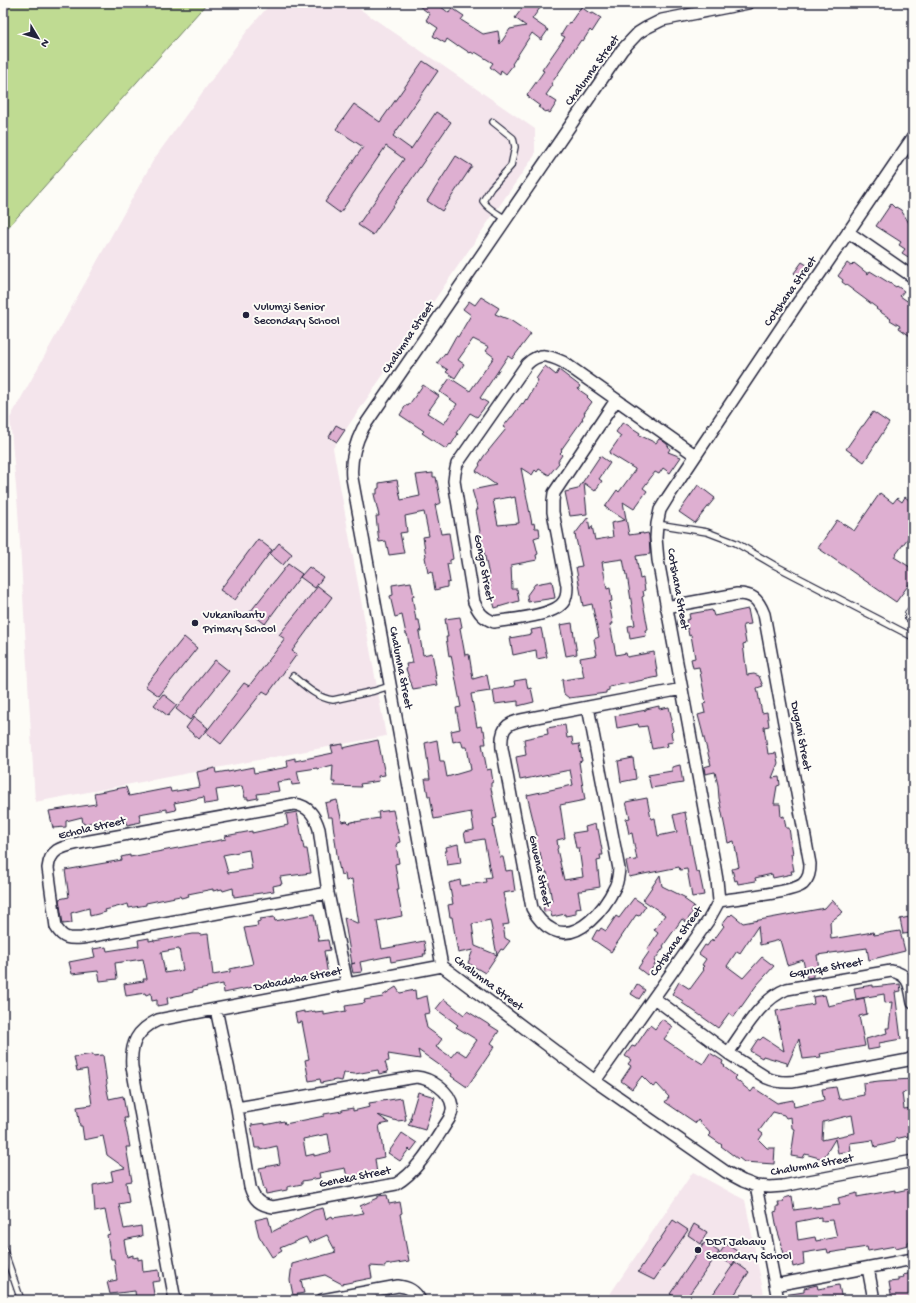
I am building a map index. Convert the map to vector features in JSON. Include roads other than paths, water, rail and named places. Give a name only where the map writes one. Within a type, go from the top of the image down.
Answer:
[{"type":"street","name":"Chalumna Street","points":[[748,3],[662,20],[646,28],[634,37],[616,59],[363,428],[354,450],[351,468],[352,478],[442,966],[595,1081],[726,1172],[743,1181],[756,1186],[783,1186],[913,1160]]},
{"type":"street","name":"Cotshana Street","points":[[595,1081],[708,921],[719,901],[714,862],[658,560],[656,538],[660,510],[695,455],[799,301],[913,137]]},
{"type":"street","points":[[848,232],[913,277]]},
{"type":"street","name":"Gongo Street","points":[[616,400],[554,493],[553,512],[567,586],[565,601],[555,610],[544,613],[494,622],[487,620],[478,611],[474,602],[454,481],[455,473],[458,464],[527,364],[532,359],[545,355],[563,362],[695,455]]},
{"type":"street","name":"Dugani Street","points":[[666,607],[737,594],[751,596],[757,600],[761,607],[810,864],[810,872],[807,879],[796,888],[719,901]]},
{"type":"street","name":"Gnuena Street","points":[[588,707],[619,869],[618,879],[615,888],[592,920],[573,932],[565,933],[557,932],[542,923],[536,917],[532,908],[502,748],[502,735],[509,724],[516,721],[588,707],[682,689]]},
{"type":"street","name":"Echola Street","points":[[328,893],[72,939],[60,934],[56,928],[48,868],[49,861],[57,850],[78,843],[294,804],[305,807],[310,811],[317,822],[328,893],[347,984]]},
{"type":"street","name":"Dabadaba Street","points":[[175,1300],[132,1071],[132,1054],[135,1039],[148,1025],[158,1020],[442,966]]},
{"type":"street","name":"Gqunqe Street","points":[[728,1053],[764,1004],[775,995],[787,989],[891,971],[897,972],[907,979],[913,1003]]},
{"type":"street","points":[[654,998],[728,1053],[774,1081],[798,1081],[908,1060],[913,1057]]},
{"type":"street","name":"Geneka Street","points":[[216,1009],[237,1108],[250,1187],[252,1195],[261,1204],[273,1207],[396,1184],[404,1179],[415,1168],[449,1119],[452,1112],[450,1099],[437,1086],[423,1077],[237,1108]]},
{"type":"street","points":[[756,1186],[778,1300]]},
{"type":"street","points":[[775,1285],[913,1259]]},
{"type":"street","points":[[868,1268],[874,1300]]},
{"type":"street","points":[[322,1300],[398,1286],[406,1287],[412,1290],[417,1294],[420,1300]]},
{"type":"lane","points":[[493,122],[513,138],[515,146],[511,166],[491,188],[483,201],[495,212],[506,219]]},
{"type":"lane","points":[[657,524],[707,532],[736,543],[774,565],[913,637]]},
{"type":"lane","points":[[913,607],[908,613],[908,618],[913,622]]},
{"type":"lane","points":[[293,676],[313,692],[322,697],[334,700],[390,686]]},
{"type":"lane","points":[[3,1248],[21,1300]]},
{"type":"place","name":"Vulumzi Senior Secondary School","points":[[246,315]]},
{"type":"place","name":"Vukanibantu Primary School","points":[[195,623]]},
{"type":"place","name":"DDT Jabavu Secondary School","points":[[698,1250]]}]
